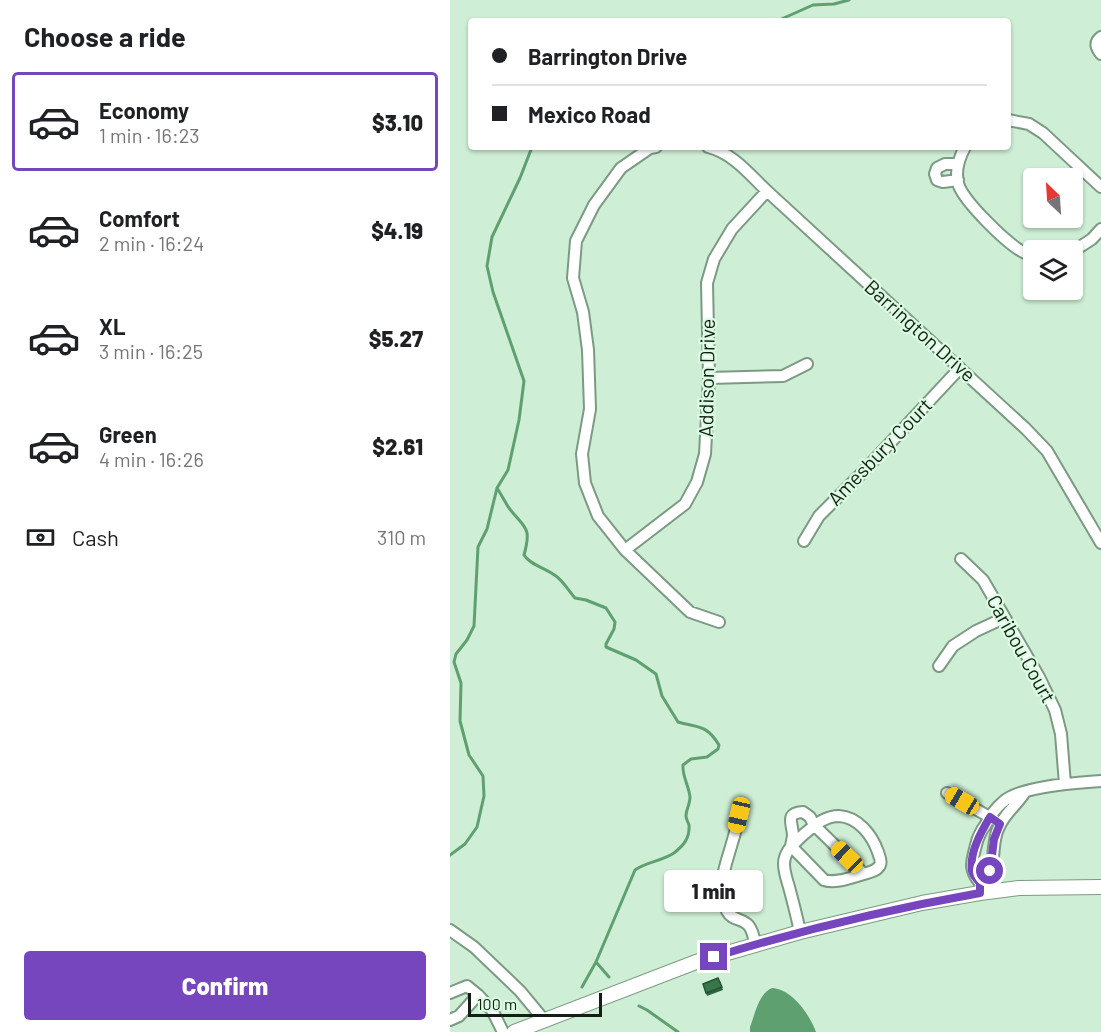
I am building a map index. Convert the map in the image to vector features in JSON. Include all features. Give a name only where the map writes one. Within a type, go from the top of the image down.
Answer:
[{"type":"main road","points":[[514,1032],[686,966],[800,932],[980,888],[1101,887]]},
{"type":"street","points":[[1101,37],[1096,43],[1101,54]]},
{"type":"street","points":[[1011,120],[1029,124],[1043,133],[1101,187]]},
{"type":"street","points":[[647,150],[621,168],[594,205],[576,241],[573,278],[583,312],[588,350],[590,409],[582,454],[585,483],[598,516],[625,550],[690,612],[719,622]]},
{"type":"street","name":"Barrington Drive","points":[[717,150],[733,158],[1026,429],[1047,452],[1101,543]]},
{"type":"street","points":[[964,150],[958,164],[958,180],[963,194],[975,210],[1023,252]]},
{"type":"street","points":[[958,164],[945,164],[937,168],[935,174],[937,180],[943,182],[958,180]]},
{"type":"street","name":"Addison Drive","points":[[625,550],[685,504],[697,482],[705,454],[709,378],[707,283],[714,259],[732,229],[767,191]]},
{"type":"street","points":[[1083,245],[1101,230]]},
{"type":"street","points":[[709,378],[783,376],[807,364]]},
{"type":"street","name":"Amesbury Court","points":[[804,541],[819,516],[960,368]]},
{"type":"street","name":"Caribou Court","points":[[961,559],[983,580],[1039,677],[1055,710],[1061,734],[1065,784]]},
{"type":"street","points":[[939,666],[953,646],[976,631],[1004,618]]},
{"type":"street","points":[[1025,792],[1000,824],[994,839],[990,871],[980,888],[972,874],[972,862],[978,837],[990,817],[1003,802],[1015,794],[1025,792],[1065,784],[1101,781]]},
{"type":"street","points":[[947,793],[1000,824]]},
{"type":"street","points":[[791,846],[793,836],[790,821],[792,816],[804,812],[814,825],[864,874]]},
{"type":"street","points":[[739,815],[724,869],[722,889],[727,912],[734,919],[748,924],[755,944]]},
{"type":"street","points":[[791,846],[824,880],[830,882],[875,871],[881,861],[871,837],[852,819],[840,816],[826,818],[814,825],[791,846],[785,854],[783,866],[800,932]]},
{"type":"street","points":[[450,930],[474,947],[520,991],[544,1020]]},
{"type":"street","points":[[450,993],[467,986],[478,994],[492,1010],[503,1032]]},
{"type":"street","points":[[450,1020],[459,1016],[478,994]]},
{"type":"shaded area","points":[[772,988],[786,993],[799,1004],[816,1032],[750,1032],[761,999]]},
{"type":"building","points":[[718,978],[722,987],[706,993],[703,984]]},
{"type":"waterway","points":[[784,18],[813,5],[834,4],[849,0]]},
{"type":"waterway","points":[[450,855],[465,844],[477,827],[484,796],[483,776],[469,755],[460,721],[461,683],[454,662],[456,654],[474,626],[478,547],[487,529],[497,488],[508,470],[519,420],[524,381],[493,292],[487,266],[492,237],[531,150]]},
{"type":"waterway","points":[[497,488],[509,508],[526,528],[524,555],[534,564],[556,576],[575,598],[606,608],[615,622],[606,647],[636,660],[656,674],[662,696],[678,722],[706,730],[719,745],[718,749],[707,757],[691,759],[683,765],[690,797],[686,816],[689,825],[687,837],[674,853],[635,870],[596,962],[582,987]]},
{"type":"waterway","points":[[596,962],[609,977]]},
{"type":"waterway","points":[[639,1006],[678,1032]]},
{"type":"route","points":[[714,957],[800,932],[922,903],[980,893],[980,883],[972,874],[972,862],[978,837],[990,817],[1000,824],[994,839],[990,871]]}]
